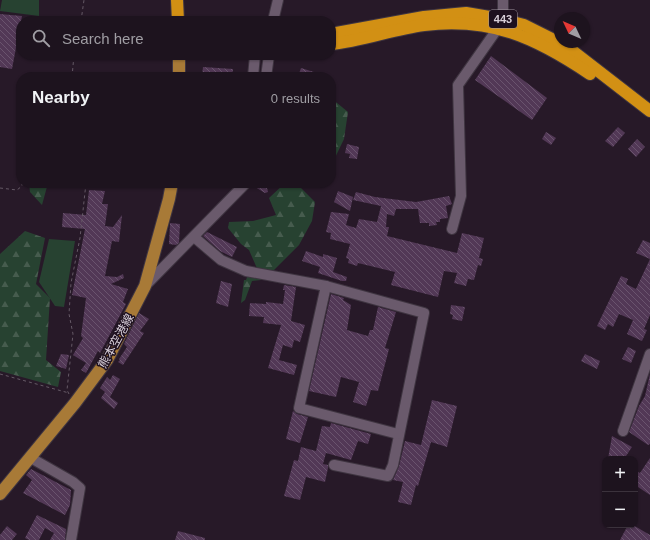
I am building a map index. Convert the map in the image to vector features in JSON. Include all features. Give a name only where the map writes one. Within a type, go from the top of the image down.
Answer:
[{"type":"highway","points":[[177,0],[178,16]]},
{"type":"highway","name":"443","points":[[336,33],[424,17],[466,13],[499,24],[561,54],[592,75],[650,120]]},
{"type":"highway","name":"443","points":[[336,43],[424,25],[464,23],[524,25],[566,46],[650,111]]},
{"type":"main road","points":[[179,60],[179,72]]},
{"type":"main road","name":"熊本空港線","points":[[0,494],[31,458],[72,398],[107,360],[145,286],[170,199],[171,188]]},
{"type":"street","points":[[274,16],[278,0]]},
{"type":"street","points":[[452,229],[460,196],[458,85],[499,24],[503,11],[503,0]]},
{"type":"street","points":[[253,72],[255,60]]},
{"type":"street","points":[[267,72],[268,60]]},
{"type":"street","points":[[235,195],[238,188]]},
{"type":"street","points":[[145,286],[241,188]]},
{"type":"street","points":[[194,237],[221,260],[246,270],[326,286],[424,313],[392,465],[388,476],[334,465]]},
{"type":"street","points":[[326,286],[298,408],[398,434]]},
{"type":"street","points":[[623,431],[634,394],[650,354]]},
{"type":"street","points":[[31,458],[73,482],[80,488],[71,540]]},
{"type":"path","points":[[82,16],[84,0]]},
{"type":"path","points":[[72,72],[74,60]]},
{"type":"path","points":[[0,188],[17,190],[20,188]]},
{"type":"path","points":[[72,398],[67,390],[73,334],[69,314],[71,283],[80,238],[85,188]]},
{"type":"path","points":[[0,374],[72,398]]},
{"type":"green space","points":[[2,0],[39,0],[39,16],[0,11]]},
{"type":"green space","points":[[336,102],[348,112],[344,139],[336,156]]},
{"type":"green space","points":[[30,188],[47,188],[42,205],[30,192]]},
{"type":"green space","points":[[280,188],[301,188],[315,202],[312,221],[299,245],[271,273],[259,273],[249,250],[241,244],[228,228],[229,222],[253,221],[276,215],[269,198]]},
{"type":"green space","points":[[25,231],[45,238],[36,284],[50,298],[46,360],[61,372],[58,387],[0,371],[0,254]]},
{"type":"green space","points":[[49,239],[75,241],[64,307],[55,306],[39,282]]},
{"type":"green space","points":[[248,275],[260,277],[261,280],[252,281],[245,300],[241,303],[244,280],[246,280]]},
{"type":"building","points":[[0,14],[22,16],[16,16],[16,48],[12,69],[0,67]]},
{"type":"building","points":[[491,56],[547,98],[532,120],[475,80]]},
{"type":"building","points":[[203,67],[233,69],[233,72],[202,72]]},
{"type":"building","points":[[301,68],[314,72],[300,72]]},
{"type":"building","points":[[618,127],[625,133],[613,147],[605,141]]},
{"type":"building","points":[[546,132],[556,138],[551,145],[542,139]]},
{"type":"building","points":[[637,139],[645,147],[636,157],[628,149]]},
{"type":"building","points":[[347,144],[359,147],[357,159],[349,158],[350,154],[345,153]]},
{"type":"building","points":[[257,188],[267,188],[268,192],[265,193]]},
{"type":"building","points":[[89,190],[105,191],[102,204],[108,204],[105,226],[113,227],[122,215],[119,242],[112,241],[105,276],[117,277],[123,274],[124,278],[111,284],[128,289],[123,302],[126,304],[100,353],[98,351],[86,373],[81,370],[86,363],[73,355],[83,338],[81,336],[86,298],[72,295],[85,229],[62,227],[63,213],[86,215]]},
{"type":"building","points":[[338,191],[353,197],[350,211],[334,202]]},
{"type":"building","points":[[356,192],[375,197],[416,202],[449,196],[452,204],[446,206],[448,218],[440,219],[440,222],[436,222],[437,225],[429,226],[429,223],[420,223],[418,209],[396,209],[394,216],[387,214],[386,227],[389,227],[387,236],[457,253],[462,233],[484,238],[479,258],[483,259],[481,266],[478,265],[474,280],[468,279],[466,286],[454,283],[457,273],[444,271],[438,297],[391,285],[395,272],[358,263],[357,266],[348,263],[349,259],[346,258],[350,244],[330,239],[331,233],[326,232],[331,212],[349,214],[346,225],[356,228],[359,219],[377,222],[381,206],[353,200]]},
{"type":"building","points":[[170,223],[180,224],[179,243],[176,245],[169,244]]},
{"type":"building","points":[[207,232],[237,247],[232,257],[220,251],[203,236]]},
{"type":"building","points":[[643,240],[650,243],[650,259],[636,253]]},
{"type":"building","points":[[306,251],[323,257],[323,254],[337,258],[333,272],[347,277],[346,281],[318,273],[320,267],[302,261]]},
{"type":"building","points":[[650,259],[650,315],[644,329],[647,330],[642,341],[627,334],[633,320],[619,314],[613,327],[608,324],[605,330],[597,326],[621,276],[628,279],[626,284],[636,289]]},
{"type":"building","points":[[221,281],[232,284],[228,307],[216,303]]},
{"type":"building","points":[[284,285],[296,287],[291,321],[305,325],[300,342],[294,340],[292,348],[283,345],[279,360],[297,365],[294,375],[268,368],[281,325],[263,323],[264,317],[249,316],[250,303],[266,304],[266,302],[283,304],[285,290],[283,290]]},
{"type":"building","points":[[331,294],[344,298],[343,300],[351,305],[347,330],[368,336],[370,330],[373,330],[378,307],[396,312],[385,348],[389,349],[378,391],[371,390],[366,406],[353,402],[359,382],[341,377],[336,397],[309,391]]},
{"type":"building","points":[[451,305],[465,307],[462,321],[452,319],[453,315],[450,314]]},
{"type":"building","points":[[139,313],[149,319],[140,331],[144,333],[123,365],[118,362],[127,347],[124,344]]},
{"type":"building","points":[[628,347],[636,351],[631,363],[622,359]]},
{"type":"building","points":[[61,354],[69,355],[66,369],[56,366]]},
{"type":"building","points":[[585,354],[600,361],[597,369],[581,361]]},
{"type":"building","points":[[650,374],[650,444],[648,445],[629,432],[639,406],[645,396]]},
{"type":"building","points":[[113,375],[120,379],[110,397],[118,403],[114,409],[101,398],[105,392],[100,388],[107,377],[110,380]]},
{"type":"building","points":[[432,400],[457,406],[447,447],[431,442],[418,486],[416,485],[411,505],[398,502],[403,482],[393,480],[399,466],[405,441],[421,445]]},
{"type":"building","points":[[293,411],[297,414],[308,417],[300,443],[286,439]]},
{"type":"building","points":[[331,423],[371,434],[368,444],[358,441],[351,460],[326,453],[323,464],[328,465],[325,482],[306,477],[300,500],[284,496],[294,460],[298,461],[301,447],[316,451],[322,426],[330,427]]},
{"type":"building","points":[[612,436],[632,447],[626,456],[609,456]]},
{"type":"building","points":[[650,458],[650,495],[638,487],[638,472],[640,473]]},
{"type":"building","points":[[31,469],[71,490],[70,505],[65,515],[23,493],[32,480],[26,475]]},
{"type":"building","points":[[37,515],[66,529],[65,540],[50,540],[54,533],[45,528],[39,540],[29,540],[25,538]]},
{"type":"building","points":[[7,526],[17,534],[12,540],[0,540],[0,535]]},
{"type":"building","points":[[626,528],[638,528],[650,535],[650,540],[620,540]]},
{"type":"building","points":[[178,531],[205,538],[205,540],[175,540]]}]
